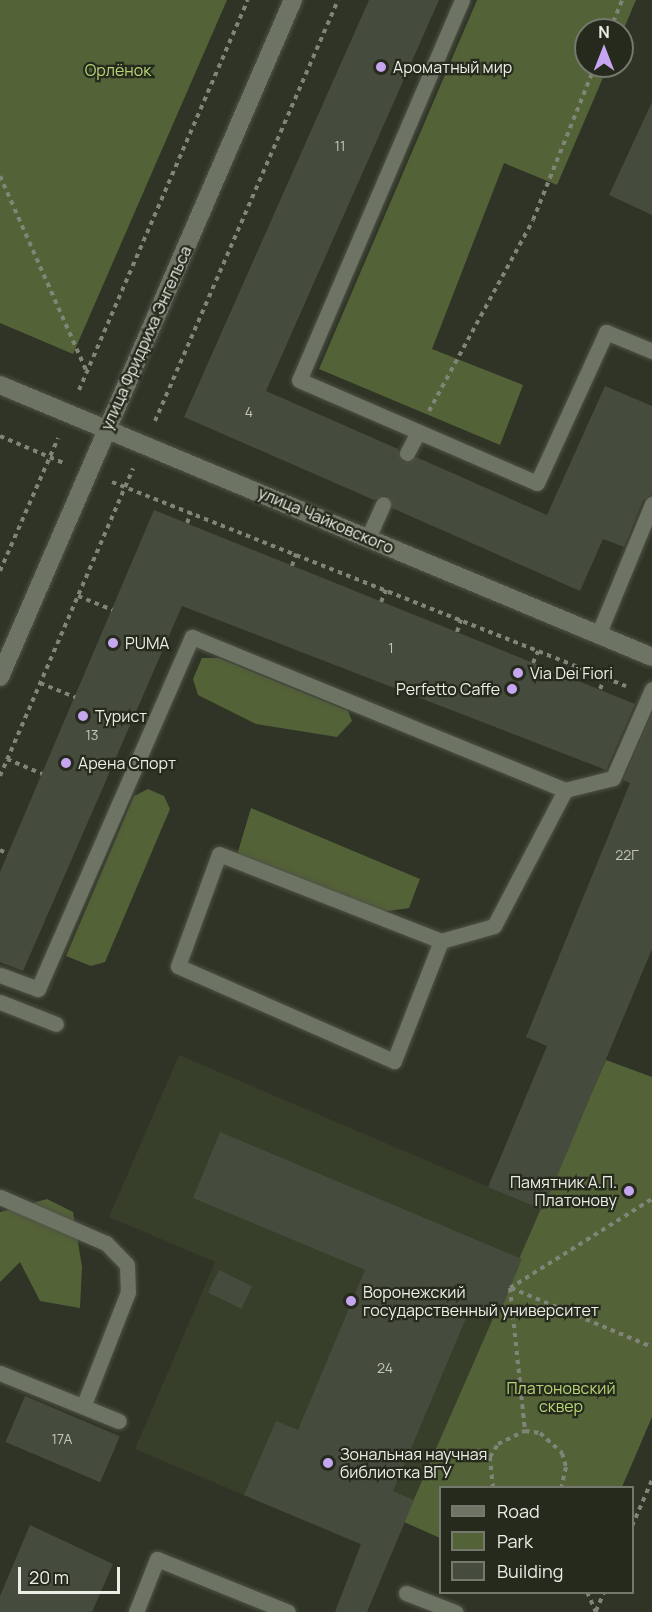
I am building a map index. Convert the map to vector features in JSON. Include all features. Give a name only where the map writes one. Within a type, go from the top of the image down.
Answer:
[{"type":"street","name":"улица Фридриха Энгельса","points":[[0,678],[106,428],[293,0]]},
{"type":"street","name":"улица Чайковского","points":[[0,385],[652,657]]},
{"type":"lane","points":[[462,0],[299,380],[537,483],[606,332],[652,351]]},
{"type":"lane","points":[[407,453],[418,432]]},
{"type":"lane","points":[[368,538],[383,504]]},
{"type":"lane","points":[[598,634],[652,504]]},
{"type":"lane","points":[[0,975],[38,989],[192,637],[565,790],[613,778],[651,692]]},
{"type":"lane","points":[[441,942],[394,1060],[178,966],[219,854],[441,942],[494,926],[565,790]]},
{"type":"lane","points":[[0,1002],[57,1024]]},
{"type":"lane","points":[[0,1197],[106,1243],[127,1265],[128,1292],[83,1407]]},
{"type":"lane","points":[[0,1373],[119,1421]]},
{"type":"lane","points":[[136,1612],[157,1559],[288,1612]]},
{"type":"lane","points":[[406,1593],[455,1612]]},
{"type":"path","points":[[78,392],[248,0]]},
{"type":"path","points":[[0,776],[338,0]]},
{"type":"path","points":[[615,18],[622,0]]},
{"type":"path","points":[[418,432],[533,220],[590,78]]},
{"type":"path","points":[[0,176],[87,372]]},
{"type":"path","points":[[0,436],[538,651],[651,692]]},
{"type":"path","points":[[0,571],[50,457]]},
{"type":"path","points":[[187,523],[191,513]]},
{"type":"path","points":[[292,566],[296,554]]},
{"type":"path","points":[[381,602],[386,591]]},
{"type":"path","points":[[78,596],[112,610]]},
{"type":"path","points":[[457,632],[461,620]]},
{"type":"path","points":[[533,663],[538,651]]},
{"type":"path","points":[[600,689],[605,677]]},
{"type":"path","points":[[40,683],[75,697]]},
{"type":"path","points":[[7,759],[42,774]]},
{"type":"path","points":[[0,850],[8,854]]},
{"type":"path","points":[[510,1288],[652,1199]]},
{"type":"path","points":[[510,1288],[652,1347]]},
{"type":"path","points":[[510,1288],[525,1431]]},
{"type":"path","points":[[493,1486],[490,1457],[498,1444],[525,1431],[540,1433],[562,1453],[566,1467],[561,1486]]},
{"type":"path","points":[[634,1524],[652,1480]]},
{"type":"path","points":[[587,1594],[596,1612]]},
{"type":"path","points":[[596,1612],[604,1594]]},
{"type":"shaded area","name":"Воронежский государственный университет","points":[[179,1055],[543,1210],[390,1557],[135,1449],[215,1262],[109,1217]]},
{"type":"green space","name":"Орлёнок","points":[[0,0],[227,0],[73,354],[0,323]]},
{"type":"green space","points":[[477,0],[636,0],[628,18],[574,18],[574,78],[603,78],[557,185],[504,163],[432,349],[523,385],[500,445],[319,369]]},
{"type":"green space","points":[[202,658],[219,658],[348,711],[352,721],[337,737],[256,724],[198,695],[193,679]]},
{"type":"green space","points":[[148,789],[164,796],[170,809],[105,962],[91,966],[66,956],[134,796]]},
{"type":"green space","points":[[251,808],[420,879],[409,908],[382,912],[237,855]]},
{"type":"green space","name":"Платоновский сквер","points":[[606,1060],[652,1077],[652,1417],[622,1486],[439,1486],[439,1538],[404,1522]]},
{"type":"green space","points":[[47,1199],[73,1212],[82,1267],[80,1308],[40,1301],[20,1262],[0,1282],[0,1212]]},
{"type":"building","points":[[369,0],[439,0],[266,391],[398,449],[403,462],[416,457],[547,515],[605,386],[652,406],[652,494],[643,500],[624,547],[603,539],[580,591],[392,508],[386,495],[374,500],[184,417]]},
{"type":"building","points":[[652,102],[652,215],[609,195]]},
{"type":"building","points":[[154,510],[635,704],[606,770],[182,606],[23,971],[0,962],[0,872]]},
{"type":"building","points":[[652,713],[652,949],[543,1210],[488,1187],[547,1046],[526,1037],[630,783],[623,780]]},
{"type":"building","points":[[220,1132],[522,1259],[499,1315],[472,1304],[393,1491],[414,1500],[367,1612],[335,1612],[361,1544],[244,1495],[276,1421],[298,1430],[365,1270],[193,1198]]},
{"type":"building","points":[[219,1270],[252,1286],[241,1309],[208,1292]]},
{"type":"building","points":[[25,1396],[120,1436],[100,1482],[5,1442]]},
{"type":"building","points":[[30,1525],[113,1564],[92,1612],[0,1612],[0,1596]]},
{"type":"place","name":"Ароматный мир","points":[[381,67]]},
{"type":"place","name":"PUMA","points":[[113,643]]},
{"type":"place","name":"Via Dei Fiori","points":[[518,673]]},
{"type":"place","name":"Perfetto Caffe","points":[[512,689]]},
{"type":"place","name":"Турист","points":[[83,716]]},
{"type":"place","name":"Арена Спорт","points":[[66,763]]},
{"type":"place","name":"Памятник А.П. Платонову","points":[[629,1191]]},
{"type":"place","name":"Воронежский государственный университет","points":[[351,1301]]},
{"type":"place","name":"Зональная научная библиотка ВГУ","points":[[328,1463]]}]
